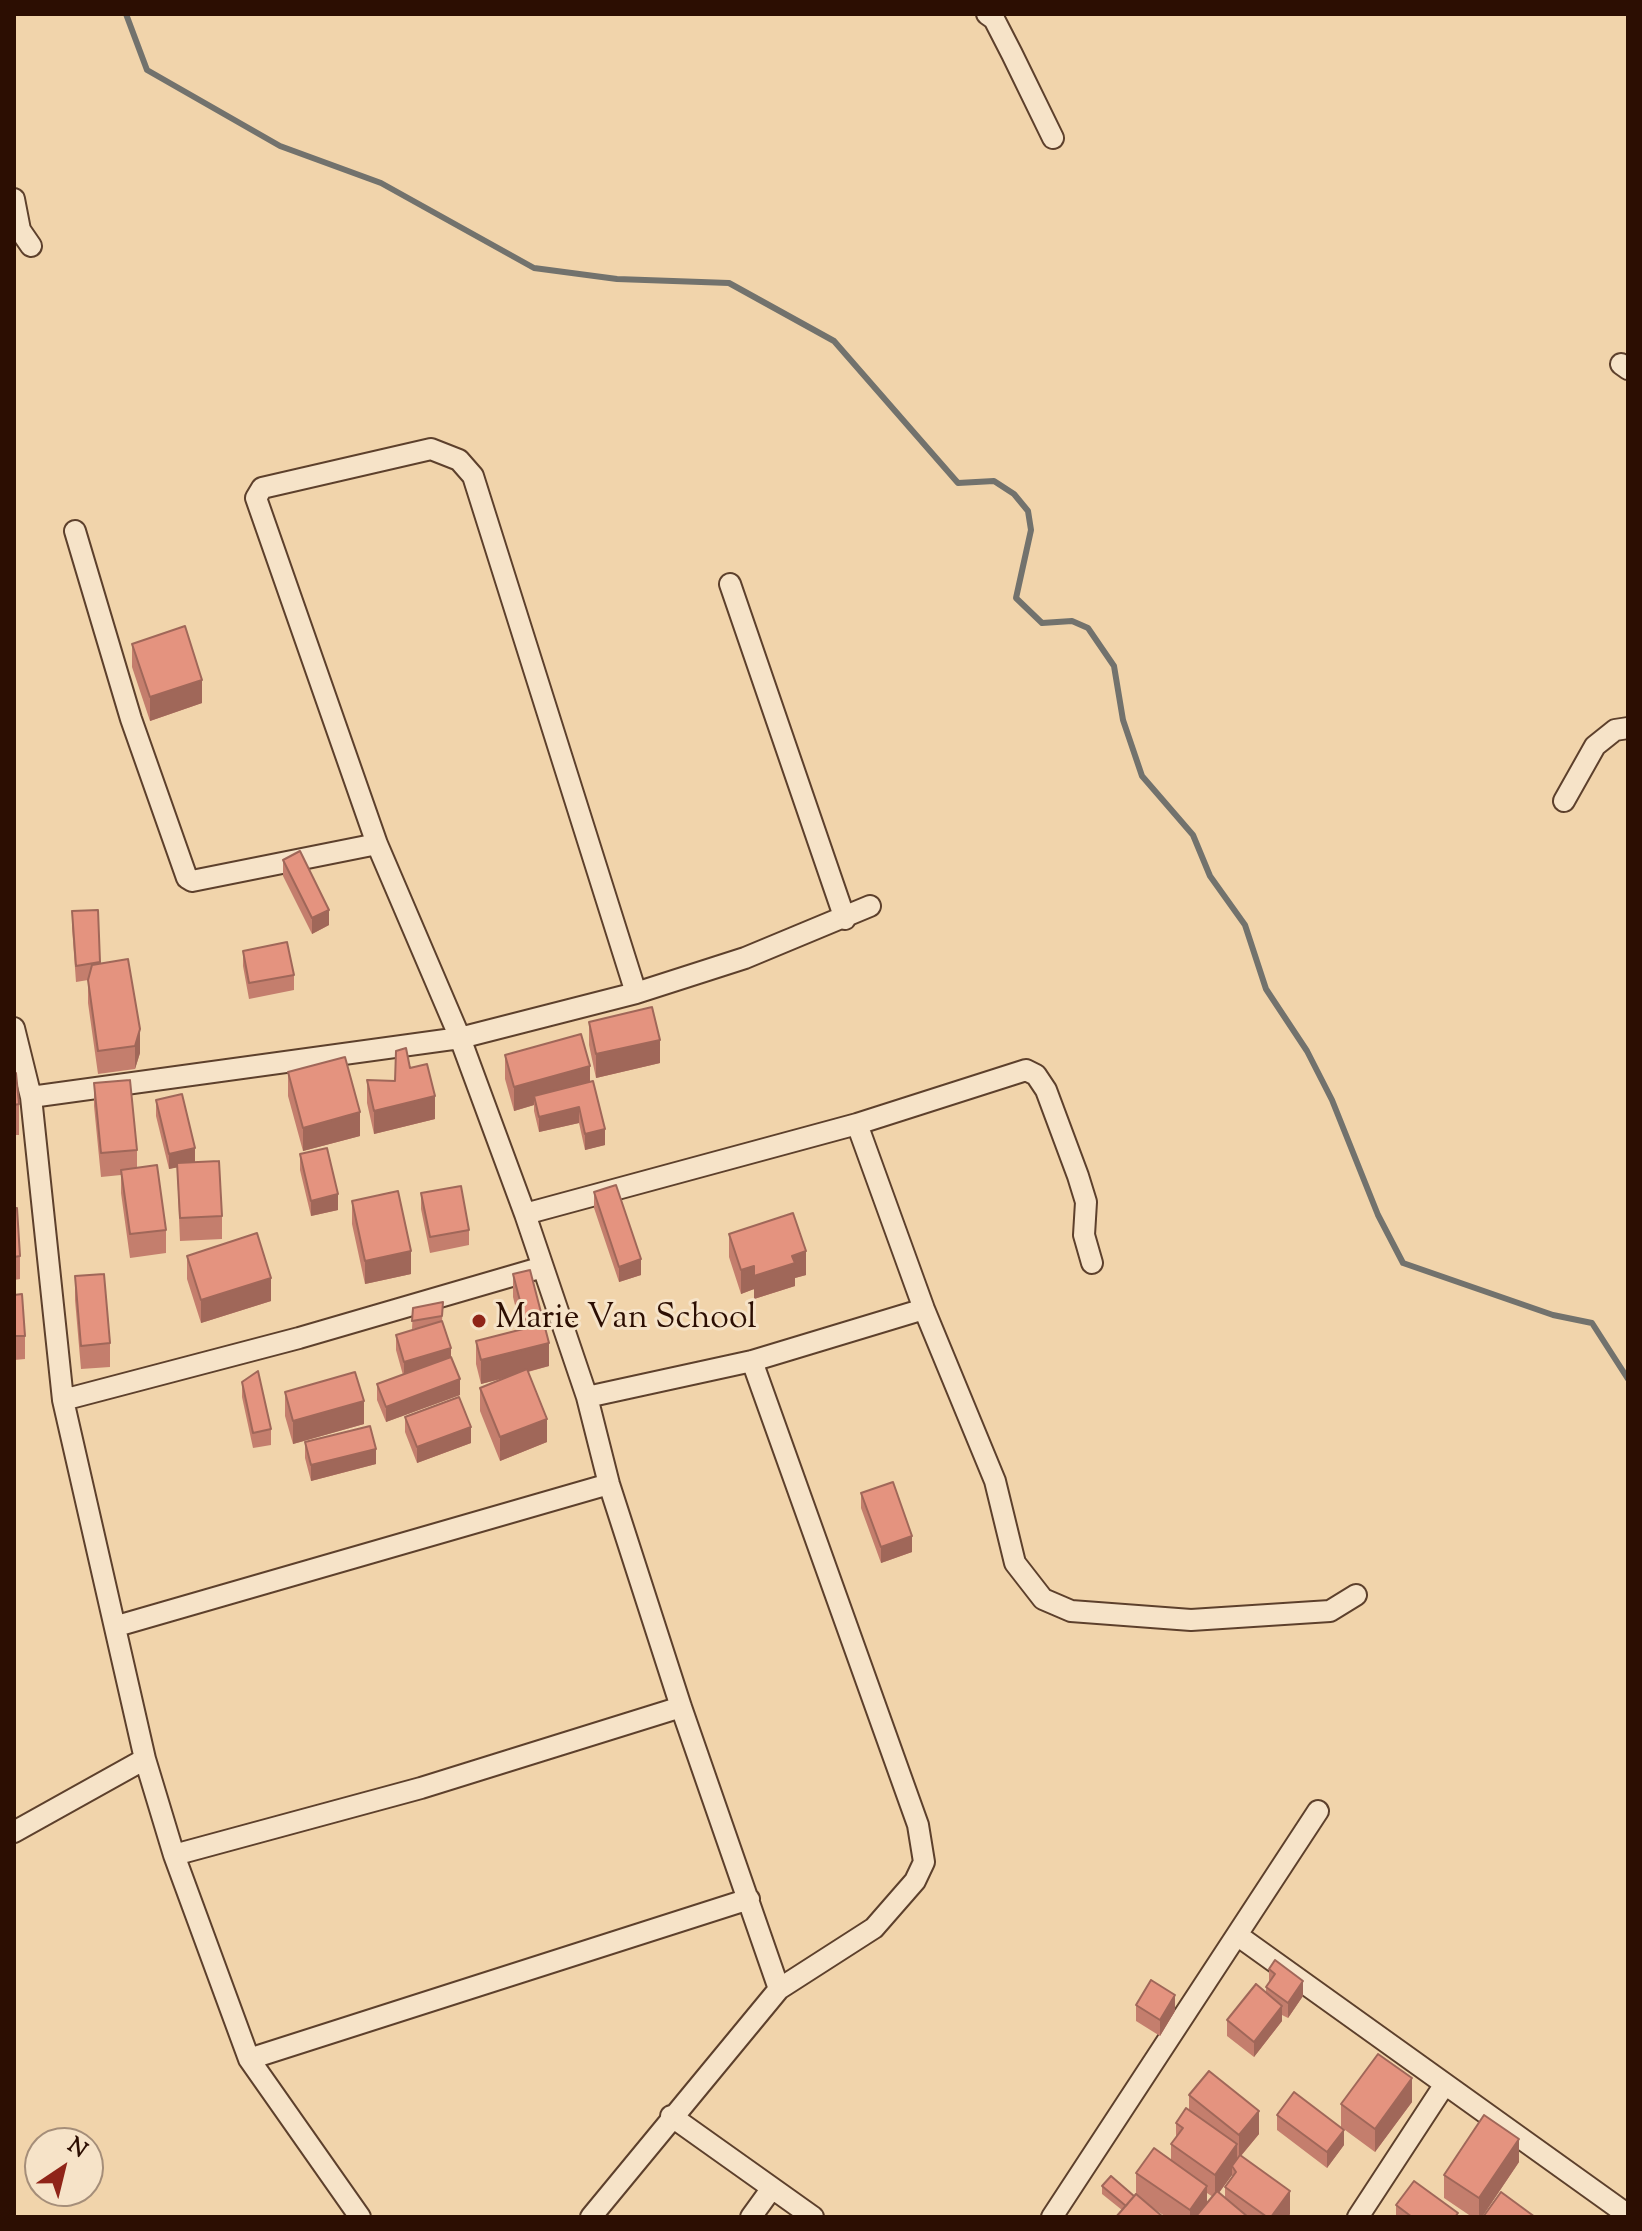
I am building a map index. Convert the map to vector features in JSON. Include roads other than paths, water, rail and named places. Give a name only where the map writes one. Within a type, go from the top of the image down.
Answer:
[{"type":"street","points":[[987,14],[994,19],[1053,138]]},
{"type":"street","points":[[14,199],[20,230],[31,246]]},
{"type":"street","points":[[636,993],[473,476],[459,460],[431,449],[262,488],[256,498],[377,844],[460,1038],[525,1214],[540,1268],[587,1397],[609,1484],[681,1707],[779,1989]]},
{"type":"street","points":[[75,531],[131,719],[187,878],[192,881],[377,844]]},
{"type":"street","points":[[730,584],[845,919]]},
{"type":"street","points":[[1564,801],[1595,746],[1615,730],[1628,728]]},
{"type":"street","points":[[31,1097],[460,1038],[636,993],[745,958],[845,919],[870,906]]},
{"type":"street","points":[[14,1028],[31,1097],[63,1400],[145,1759],[174,1855],[249,2059],[360,2217]]},
{"type":"street","points":[[525,1214],[857,1124],[1026,1070],[1036,1075],[1046,1090],[1086,1202],[1084,1235],[1092,1263]]},
{"type":"street","points":[[857,1124],[924,1309],[995,1481],[1015,1563],[1043,1599],[1071,1611],[1191,1620],[1330,1611],[1356,1595]]},
{"type":"street","points":[[63,1400],[299,1338],[540,1268]]},
{"type":"street","points":[[587,1397],[752,1361],[924,1309]]},
{"type":"street","points":[[591,2217],[671,2116],[779,1989],[874,1928],[915,1881],[924,1862],[918,1825],[752,1361]]},
{"type":"street","points":[[117,1626],[609,1484]]},
{"type":"street","points":[[174,1855],[421,1788],[681,1707]]},
{"type":"street","points":[[14,1832],[145,1759]]},
{"type":"street","points":[[1052,2217],[1318,1811]]},
{"type":"street","points":[[249,2059],[749,1899]]},
{"type":"street","points":[[1237,1935],[1628,2215]]},
{"type":"street","points":[[1358,2217],[1445,2084]]},
{"type":"street","points":[[671,2116],[813,2217]]},
{"type":"street","points":[[751,2217],[772,2188]]},
{"type":"waterway","points":[[126,14],[147,70],[280,146],[381,183],[534,268],[617,279],[729,283],[834,341],[958,483],[994,481],[1014,494],[1028,511],[1031,530],[1016,598],[1042,623],[1072,621],[1088,628],[1114,666],[1123,720],[1142,776],[1193,835],[1210,876],[1245,925],[1266,989],[1307,1051],[1332,1100],[1378,1215],[1403,1263],[1553,1315],[1592,1323],[1628,1379]]},
{"type":"place","name":"Marie Van School","points":[[479,1321]]}]
